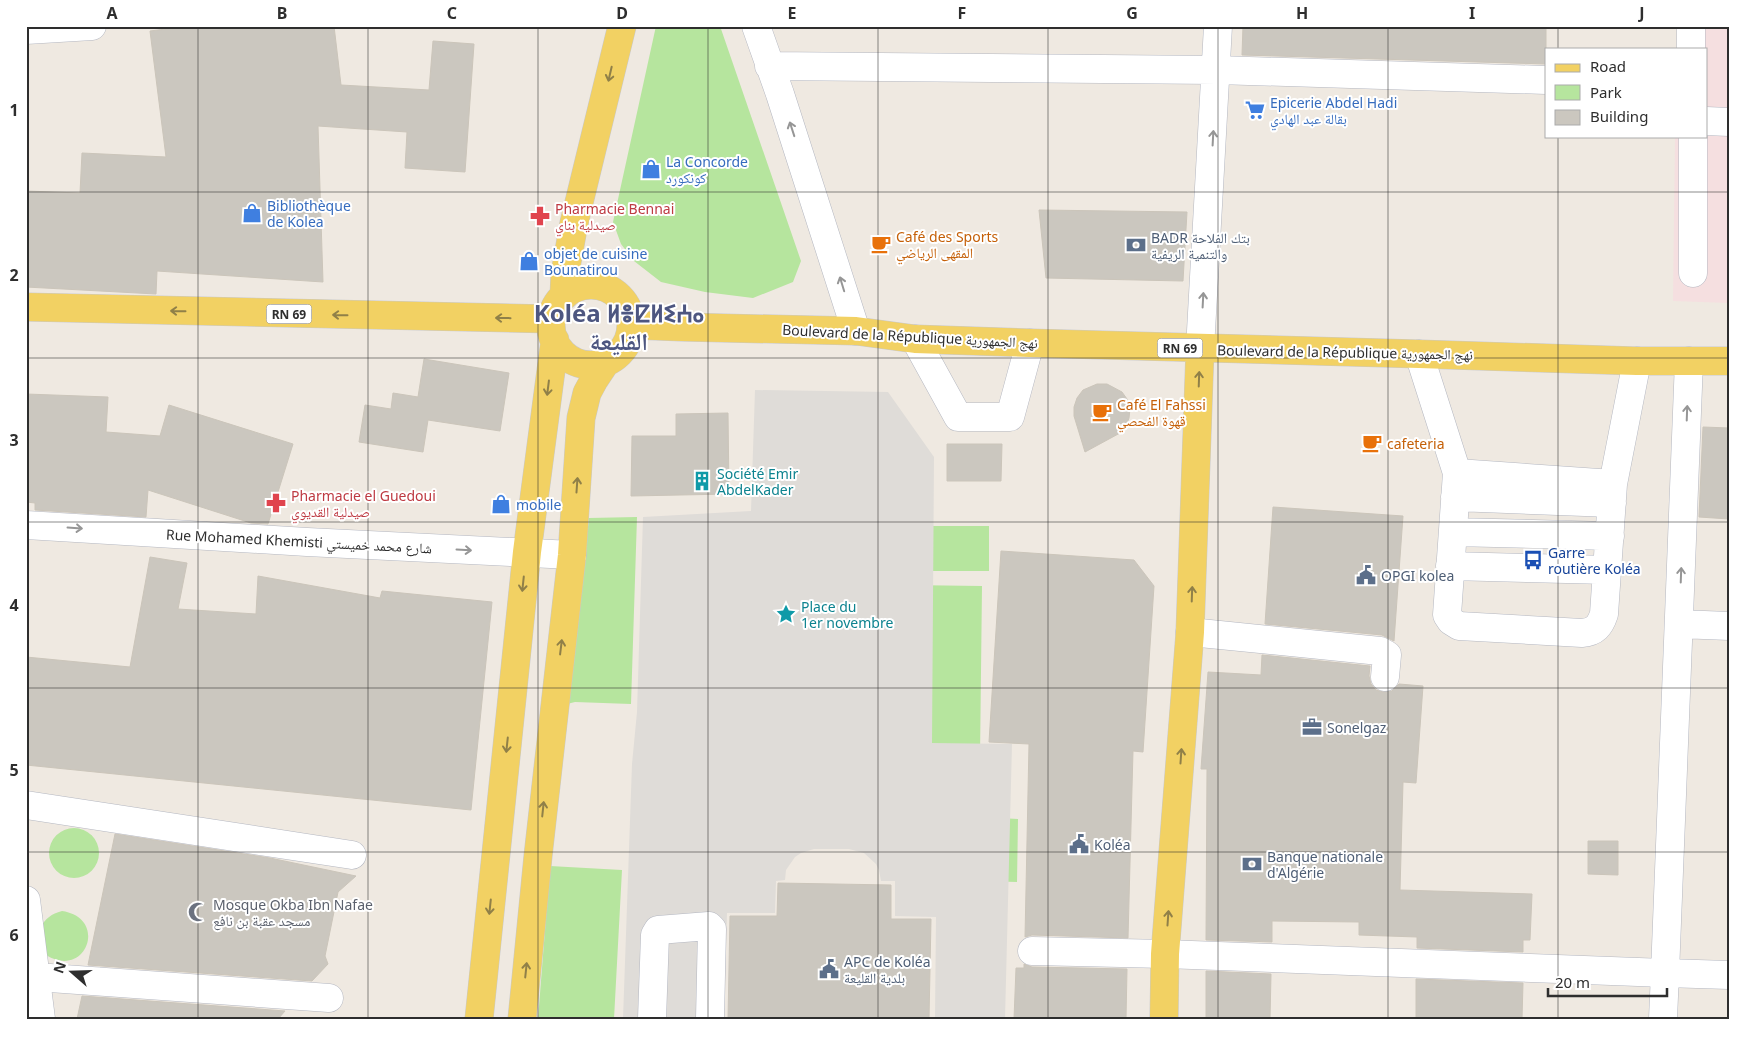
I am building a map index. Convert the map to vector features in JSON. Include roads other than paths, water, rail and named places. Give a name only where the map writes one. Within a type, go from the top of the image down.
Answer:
[{"type":"main road","points":[[564,296],[565,273],[574,223],[622,26]]},
{"type":"main road","points":[[479,1019],[527,552],[553,329],[557,303],[564,296],[579,287],[589,285],[607,288],[615,292],[627,307],[631,325],[630,334],[622,351],[606,362],[594,380],[584,400],[581,418],[572,555],[538,856],[522,1019]]},
{"type":"main road","name":"RN 69","points":[[26,306],[553,329]]},
{"type":"main road","name":"Boulevard de la République نهج الجمهورية","points":[[631,325],[856,330],[914,339],[1200,349],[1729,362]]},
{"type":"main road","points":[[553,329],[558,348],[571,360],[588,365],[606,362]]},
{"type":"main road","points":[[1164,1019],[1165,954],[1190,632],[1200,349]]},
{"type":"street","points":[[26,30],[92,26]]},
{"type":"street","points":[[756,26],[856,330]]},
{"type":"street","points":[[1200,349],[1218,26]]},
{"type":"street","points":[[1691,26],[1691,48]]},
{"type":"street","points":[[769,66],[1216,70],[1545,80]]},
{"type":"street","points":[[1708,121],[1729,122]]},
{"type":"street","points":[[1693,138],[1693,273]]},
{"type":"street","points":[[914,339],[958,417],[1010,417],[1030,343]]},
{"type":"street","points":[[1420,354],[1456,485],[1446,610],[1451,621],[1459,626],[1582,634],[1590,633],[1601,624],[1604,614],[1612,494],[1638,361]]},
{"type":"street","points":[[1663,1019],[1689,361]]},
{"type":"street","points":[[1456,485],[1612,494]]},
{"type":"street","name":"Rue Mohamed Khemisti شارع محمد خميستي","points":[[26,525],[307,542],[572,555]]},
{"type":"street","points":[[1453,532],[1610,536]]},
{"type":"street","points":[[1450,566],[1608,570]]},
{"type":"street","points":[[1679,624],[1729,626]]},
{"type":"street","points":[[1190,632],[1380,651],[1387,655],[1385,677]]},
{"type":"street","points":[[26,804],[352,855]]},
{"type":"street","points":[[26,900],[41,1019]]},
{"type":"street","points":[[652,1019],[654,935],[658,930],[709,926],[712,929],[710,1019]]},
{"type":"street","points":[[1032,950],[1729,975]]},
{"type":"street","points":[[36,976],[330,998]]},
{"type":"place","name":"Epicerie Abdel Hadi بقالة عبد الهادي","points":[[1255,110]]},
{"type":"place","name":"La Concorde كونكورد","points":[[651,169]]},
{"type":"place","name":"Bibliothèque de Kolea","points":[[252,213]]},
{"type":"place","name":"Pharmacie Bennai صيدلية بناي","points":[[540,216]]},
{"type":"place","name":"Café des Sports المقهى الرياضي","points":[[881,244]]},
{"type":"place","name":"BADR بتك الفلاحة والتنمية الريفية","points":[[1136,245]]},
{"type":"place","name":"objet de cuisine Bounatirou","points":[[529,261]]},
{"type":"place","name":"Café El Fahssi قهوة الفحصي","points":[[1102,412]]},
{"type":"place","name":"cafeteria","points":[[1372,443]]},
{"type":"place","name":"Société Emir AbdelKader","points":[[702,481]]},
{"type":"place","name":"Pharmacie el Guedoui صيدلية القديوي","points":[[276,503]]},
{"type":"place","name":"mobile","points":[[501,504]]},
{"type":"place","name":"Garre routière Koléa","points":[[1533,560]]},
{"type":"place","name":"OPGI kolea","points":[[1366,575]]},
{"type":"place","name":"Place du 1er novembre","points":[[786,614]]},
{"type":"place","name":"Sonelgaz","points":[[1312,727]]},
{"type":"place","name":"Koléa","points":[[1079,844]]},
{"type":"place","name":"Banque nationale d'Algérie","points":[[1252,864]]},
{"type":"place","name":"Mosque Okba Ibn Nafae مسجد عقبة بن نافع","points":[[198,912]]},
{"type":"place","name":"APC de Koléa بلدية القليعة","points":[[829,969]]},
{"type":"district","name":"Koléa ⵍⴻⵇⵍⵉⵄⴰ القليعة","points":[[619,326]]}]
